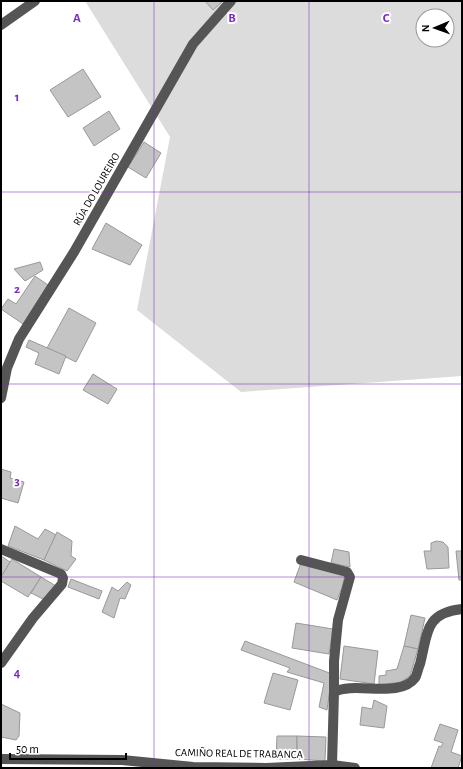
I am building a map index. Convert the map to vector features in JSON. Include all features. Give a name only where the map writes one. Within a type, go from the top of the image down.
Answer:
[{"type":"street","points":[[1,25],[34,1]]},
{"type":"street","name":"RÚA DO LOUREIRO","points":[[1,398],[7,368],[19,339],[74,252],[193,44],[231,1]]},
{"type":"street","points":[[1,549],[61,574],[64,578],[62,584],[33,618],[1,663]]},
{"type":"street","points":[[301,560],[347,572],[350,577],[338,620],[334,661],[332,765]]},
{"type":"street","points":[[334,692],[342,689],[389,689],[406,685],[415,678],[429,628],[434,618],[440,614],[462,609]]},
{"type":"street","name":"CAMIÑO REAL DE TRABANCA","points":[[1,759],[122,760],[193,767],[266,768],[332,765],[355,768]]},
{"type":"shaded area","points":[[85,1],[462,1],[462,376],[241,392],[137,310],[170,137]]},
{"type":"building","points":[[205,1],[223,1],[213,10]]},
{"type":"building","points":[[83,69],[101,97],[68,117],[50,90]]},
{"type":"building","points":[[109,111],[120,129],[94,146],[83,128]]},
{"type":"building","points":[[144,142],[161,153],[146,178],[128,167]]},
{"type":"building","points":[[106,223],[142,245],[130,265],[92,249]]},
{"type":"building","points":[[40,262],[43,270],[25,281],[14,269]]},
{"type":"building","points":[[35,276],[48,285],[23,324],[1,309],[8,299],[16,304]]},
{"type":"building","points":[[69,308],[96,323],[76,362],[47,348]]},
{"type":"building","points":[[29,340],[66,356],[59,374],[35,364],[39,353],[26,347]]},
{"type":"building","points":[[93,374],[117,389],[108,404],[83,390]]},
{"type":"building","points":[[1,469],[11,472],[10,478],[24,482],[18,503],[1,498]]},
{"type":"building","points":[[15,526],[38,539],[45,529],[56,535],[44,560],[8,546]]},
{"type":"building","points":[[57,532],[72,541],[71,556],[76,559],[67,571],[44,560]]},
{"type":"building","points":[[436,541],[443,542],[448,547],[449,568],[427,569],[424,551],[431,551],[431,543]]},
{"type":"building","points":[[334,549],[349,552],[350,567],[331,563]]},
{"type":"building","points":[[456,551],[462,551],[462,580],[459,580]]},
{"type":"building","points":[[1,556],[10,562],[2,576],[1,575]]},
{"type":"building","points":[[12,559],[41,577],[28,597],[1,581],[1,577]]},
{"type":"building","points":[[301,563],[345,575],[337,600],[294,582]]},
{"type":"building","points":[[41,577],[56,586],[43,599],[31,593]]},
{"type":"building","points":[[71,579],[102,591],[99,599],[68,587]]},
{"type":"building","points":[[127,582],[131,585],[125,599],[120,598],[114,618],[102,612],[112,587],[118,591]]},
{"type":"building","points":[[411,615],[425,618],[418,649],[404,646]]},
{"type":"building","points":[[296,623],[333,629],[329,654],[292,648]]},
{"type":"building","points":[[245,641],[332,674],[327,710],[319,707],[324,683],[287,672],[290,668],[241,650]]},
{"type":"building","points":[[344,646],[378,651],[374,684],[340,679]]},
{"type":"building","points":[[404,646],[418,649],[410,676],[401,682],[379,685],[379,676],[386,675],[386,671],[397,669]]},
{"type":"building","points":[[273,673],[298,680],[290,710],[264,703]]},
{"type":"building","points":[[374,700],[387,706],[384,728],[360,725],[362,707],[372,709]]},
{"type":"building","points":[[1,704],[20,713],[19,736],[16,740],[1,737]]},
{"type":"building","points":[[440,724],[458,730],[451,752],[462,756],[458,768],[431,768],[439,746],[441,747],[443,743],[434,740]]},
{"type":"building","points":[[277,736],[297,736],[297,759],[276,759]]},
{"type":"building","points":[[297,736],[326,737],[325,761],[297,759]]}]
